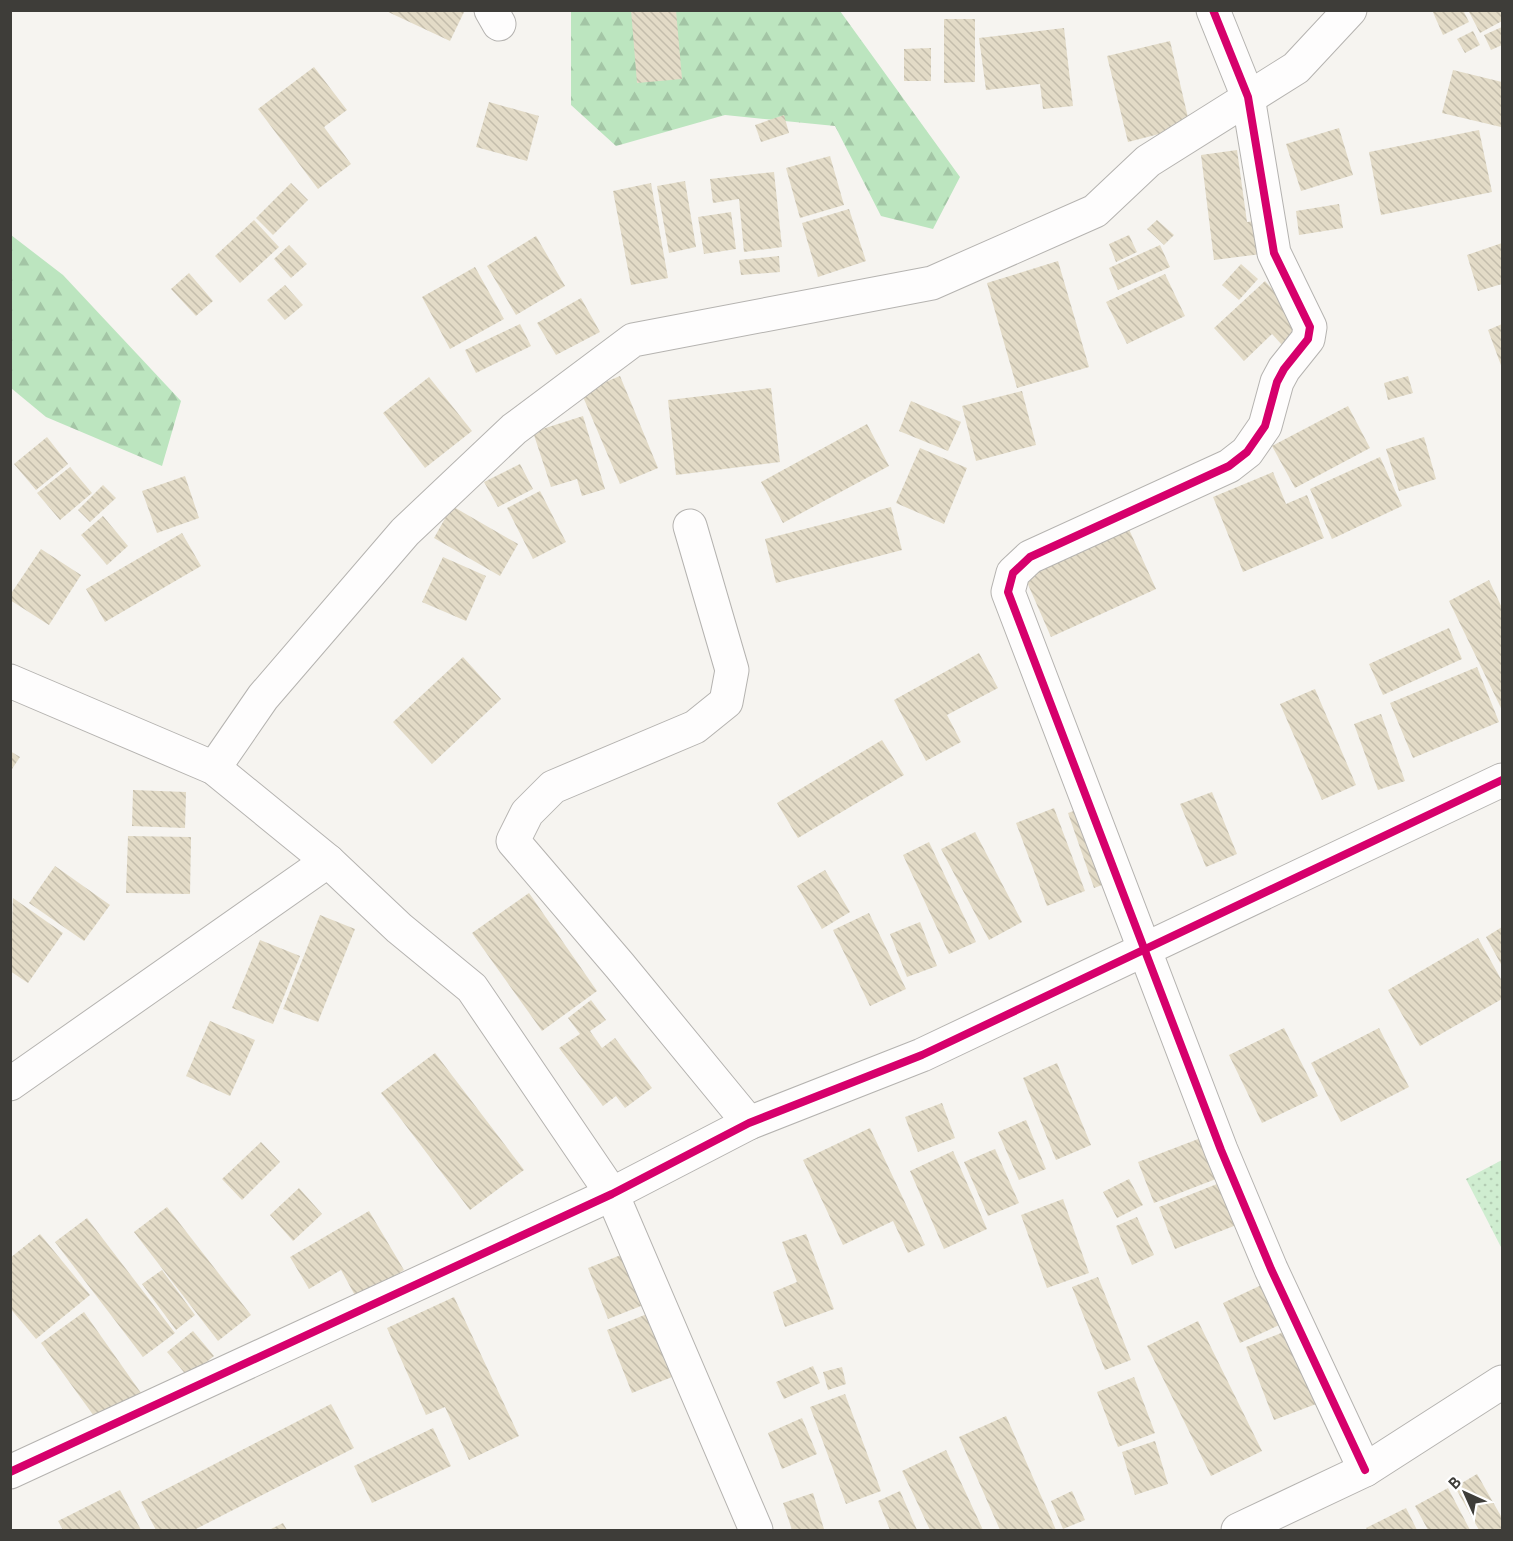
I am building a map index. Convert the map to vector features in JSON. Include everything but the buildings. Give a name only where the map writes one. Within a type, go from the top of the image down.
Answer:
[{"type":"street","points":[[1213,10],[1248,96],[1274,253],[1310,327],[1308,339],[1284,369],[1277,382],[1265,426],[1247,452],[1229,466],[1030,557],[1020,564],[1008,584],[1008,592],[1221,1150],[1271,1269],[1365,1470]]},
{"type":"street","points":[[214,768],[263,697],[405,532],[514,429],[633,340],[932,283],[1095,211],[1148,161],[1248,96],[1296,68],[1350,10]]},
{"type":"street","points":[[690,526],[732,670],[726,702],[695,727],[553,787],[526,813],[513,841],[749,1122]]},
{"type":"street","points":[[10,681],[214,768],[328,861],[399,928],[472,988],[612,1194],[756,1530]]},
{"type":"street","points":[[10,1472],[612,1194],[749,1122],[922,1055],[1503,780]]},
{"type":"street","points":[[10,1084],[328,861]]},
{"type":"street","points":[[1238,1530],[1365,1470],[1501,1386]]},
{"type":"green space","points":[[571,11],[840,11],[960,177],[933,229],[881,216],[835,126],[725,115],[616,146],[571,105]]},
{"type":"green space","points":[[11,235],[63,275],[181,401],[162,466],[46,417],[11,388]]},
{"type":"green space","points":[[1502,1160],[1502,1249],[1466,1179]]},
{"type":"cycle path","points":[[1213,10],[1248,97],[1274,253],[1310,327],[1308,339],[1284,369],[1277,382],[1265,426],[1247,452],[1229,466],[1030,557],[1013,573],[1008,592],[1221,1150],[1271,1269],[1365,1470]]},
{"type":"cycle path","points":[[10,1472],[612,1194],[749,1123],[922,1055],[1502,780]]}]
